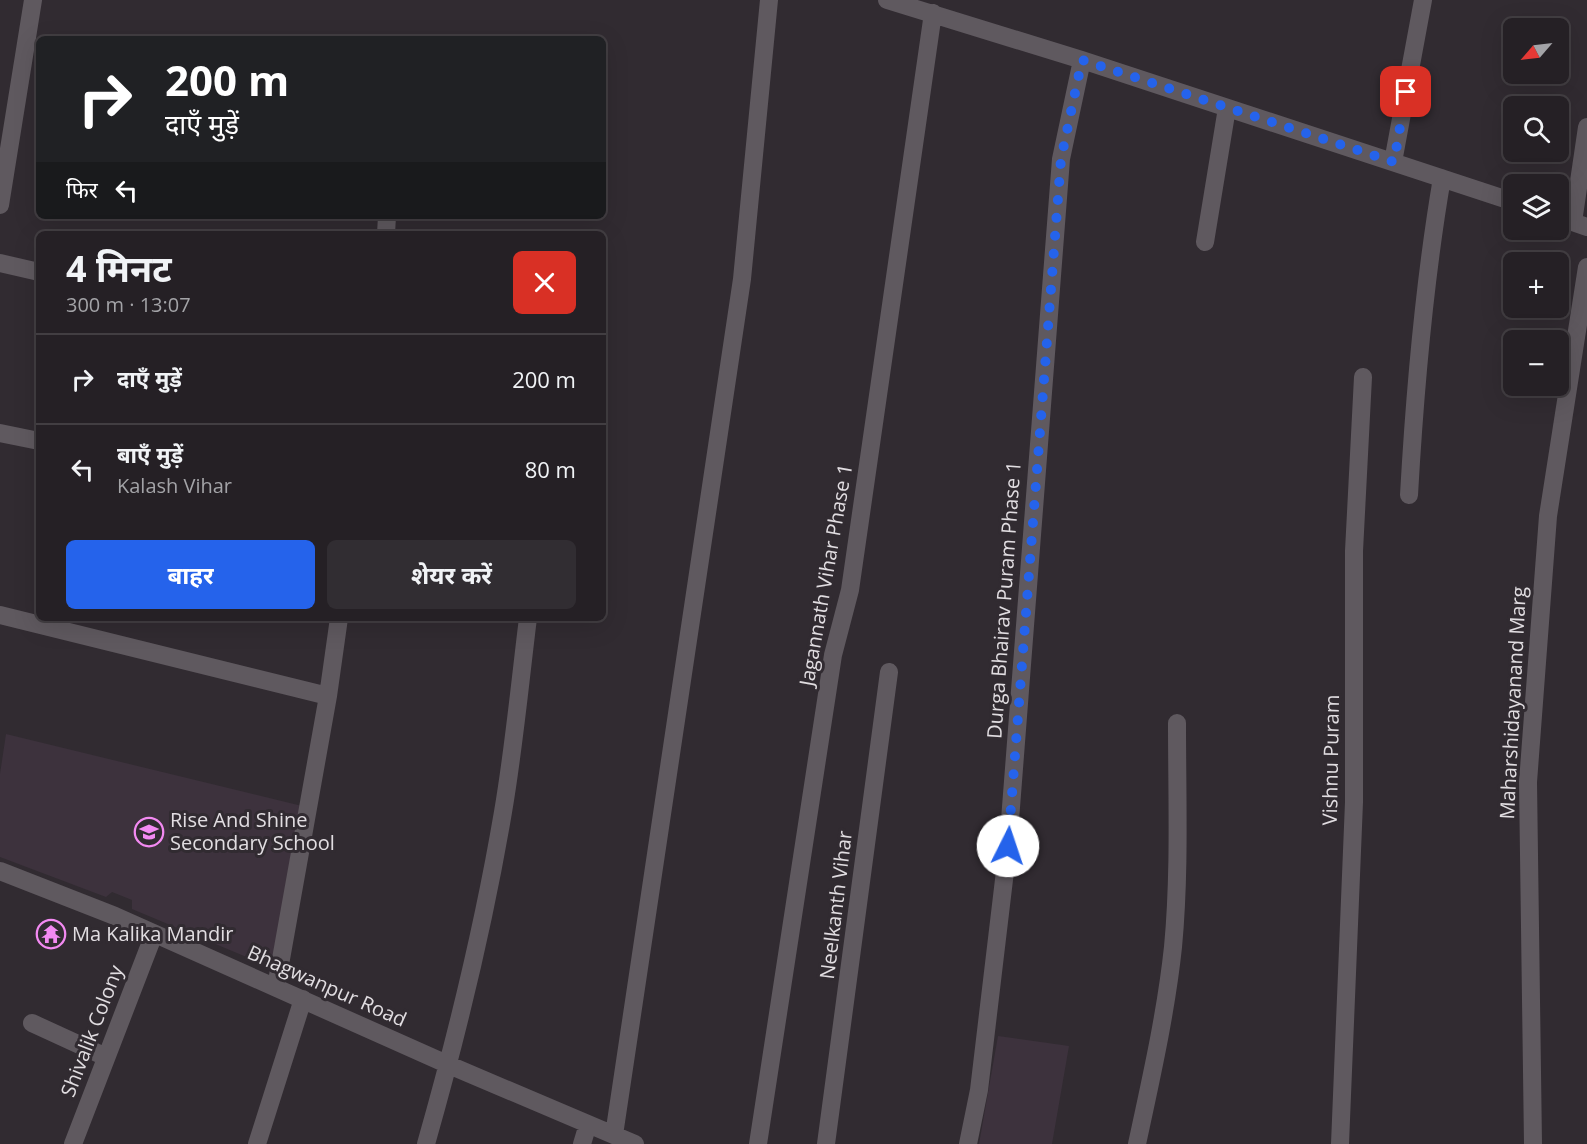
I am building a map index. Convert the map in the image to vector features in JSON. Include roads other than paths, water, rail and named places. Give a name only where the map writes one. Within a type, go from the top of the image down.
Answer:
[{"type":"street","points":[[0,205],[33,0]]},
{"type":"street","points":[[614,1135],[742,279],[769,0]]},
{"type":"street","points":[[887,0],[911,3],[933,13],[1503,198]]},
{"type":"street","points":[[1394,162],[1423,0]]},
{"type":"street","name":"Jagannath Vihar Phase 1","points":[[758,1144],[833,655],[850,590],[933,13]]},
{"type":"street","name":"Durga Bhairav Puram Phase 1","points":[[968,1144],[978,1090],[1008,846],[1061,159],[1082,60]]},
{"type":"street","points":[[1205,242],[1227,108]]},
{"type":"street","points":[[1573,222],[1587,127]]},
{"type":"street","points":[[1408,495],[1416,363],[1429,255],[1442,178]]},
{"type":"street","points":[[0,263],[36,271]]},
{"type":"street","name":"Maharshidayanand Marg","points":[[1533,1144],[1528,782],[1548,516],[1587,267]]},
{"type":"street","name":"Vishnu Puram","points":[[1340,1144],[1354,802],[1354,551],[1363,377]]},
{"type":"street","points":[[0,433],[36,440]]},
{"type":"street","points":[[0,615],[328,696]]},
{"type":"street","points":[[276,987],[328,696],[339,621]]},
{"type":"street","points":[[426,1144],[449,1065],[503,811],[528,621]]},
{"type":"street","name":"Neelkanth Vihar","points":[[826,1144],[889,672]]},
{"type":"street","points":[[1137,1144],[1159,1040],[1173,948],[1177,888],[1177,723]]},
{"type":"street","name":"Bhagwanpur Road","points":[[0,871],[154,934],[449,1065],[635,1144]]},
{"type":"street","name":"Shivalik Colony","points":[[73,1144],[154,934]]},
{"type":"street","points":[[257,1144],[303,999]]},
{"type":"street","points":[[32,1023],[106,1057]]},
{"type":"street","points":[[582,1144],[588,1124]]},
{"type":"place","name":"Rise And Shine Secondary School","points":[[149,832]]},
{"type":"place","name":"Ma Kalika Mandir","points":[[51,934]]}]
